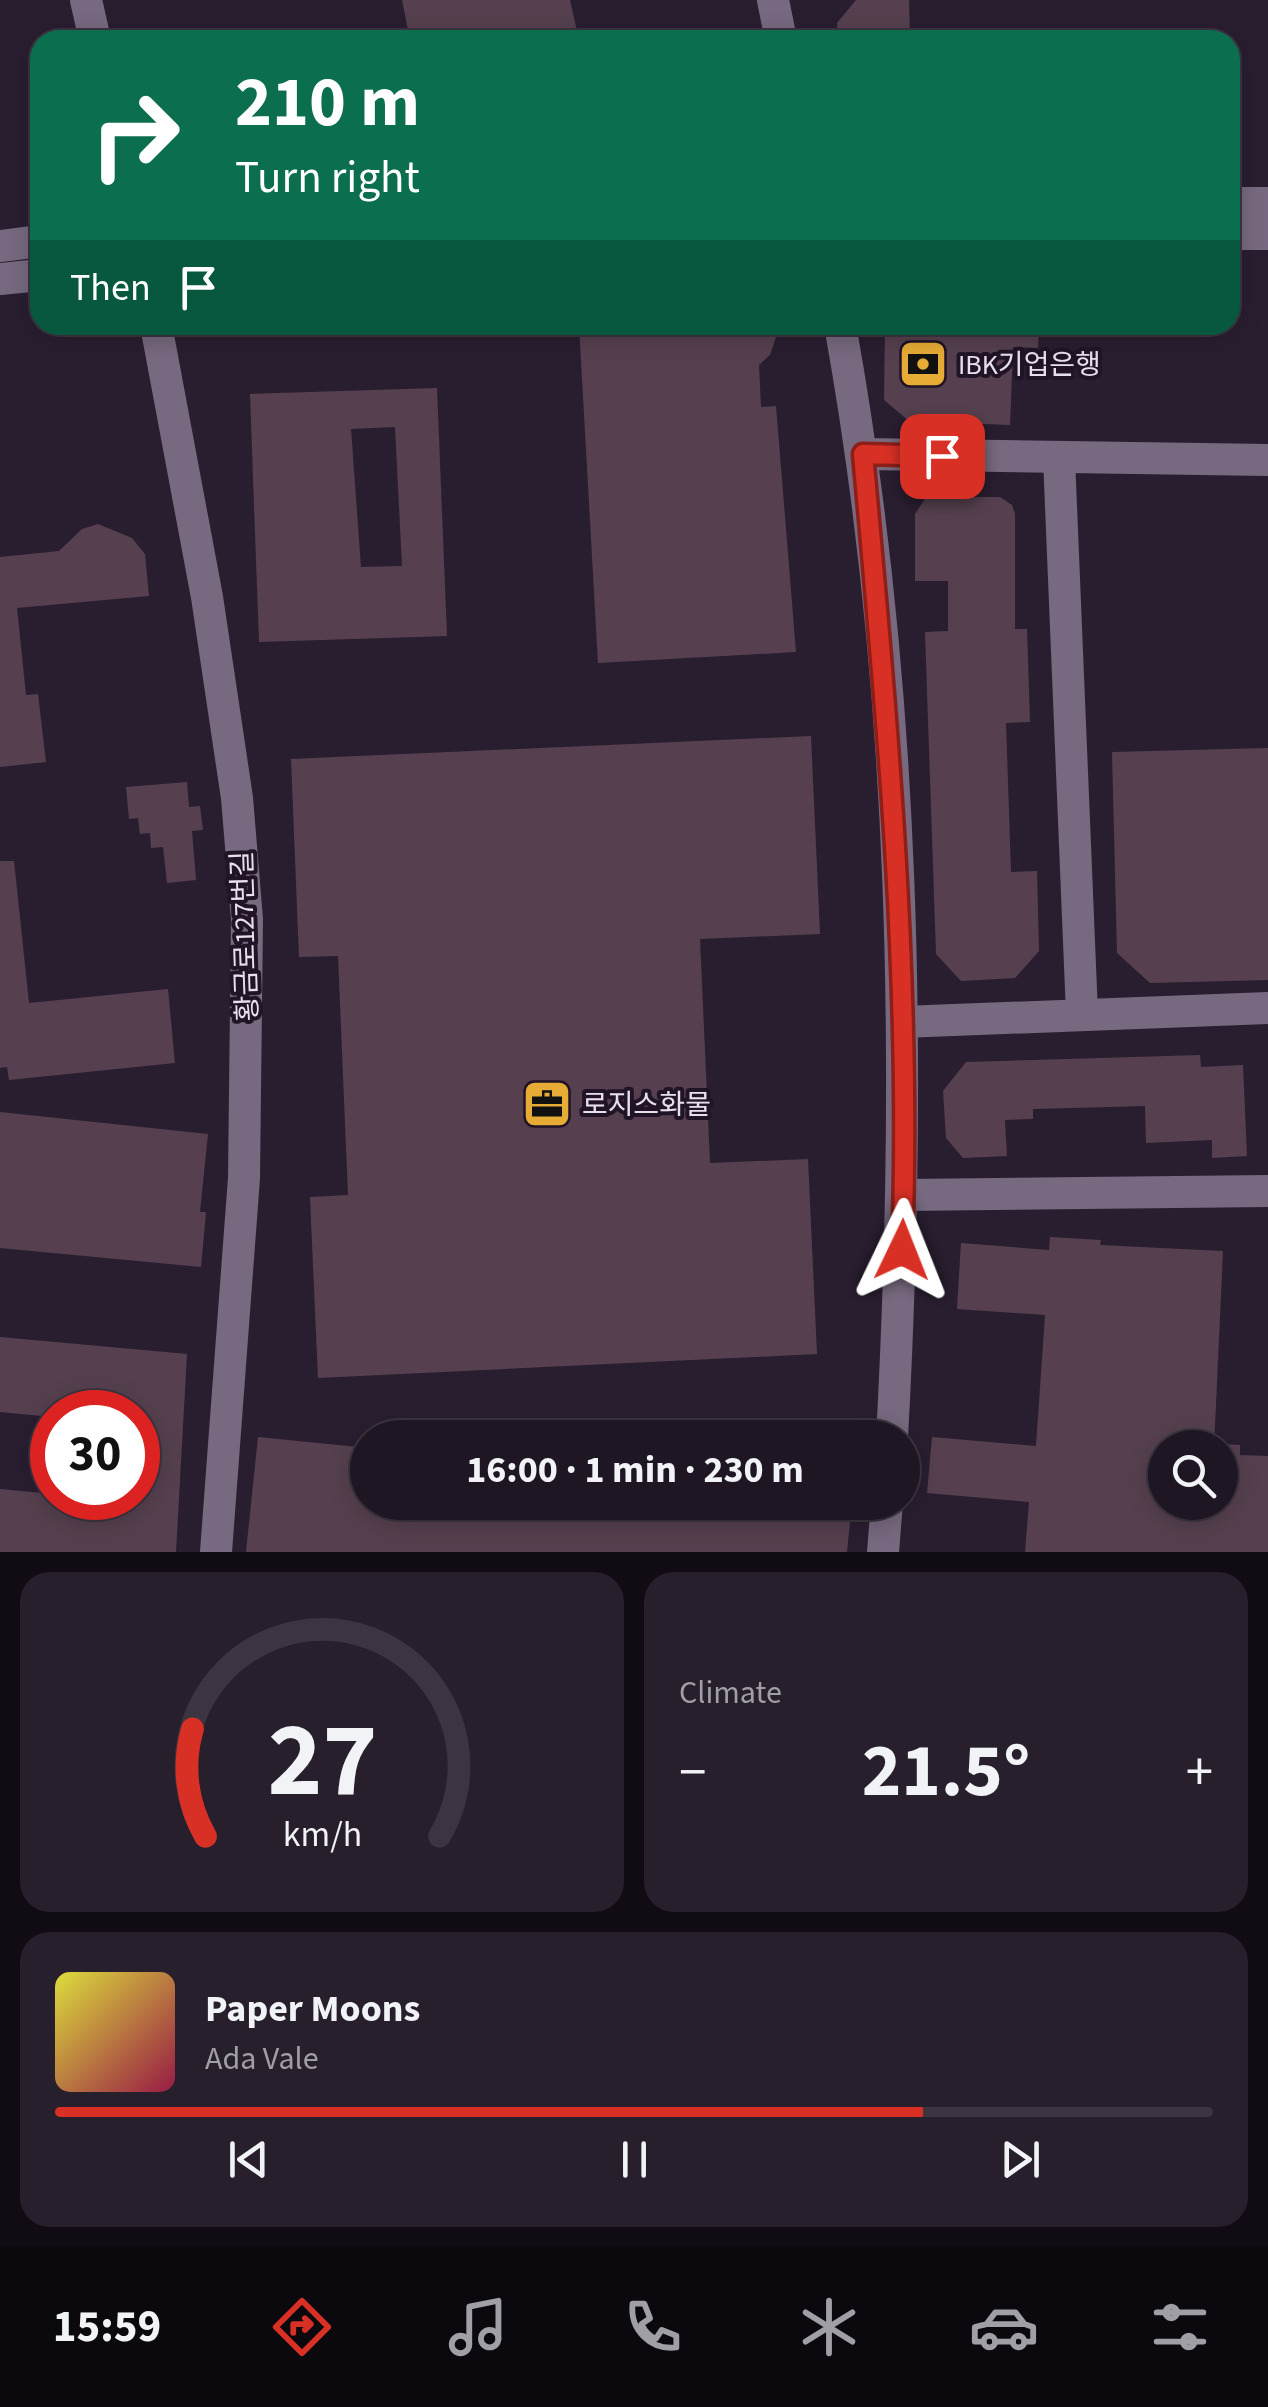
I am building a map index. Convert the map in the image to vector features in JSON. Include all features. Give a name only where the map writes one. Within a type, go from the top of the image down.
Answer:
[{"type":"street","points":[[86,0],[93,30]]},
{"type":"street","points":[[773,0],[779,30]]},
{"type":"street","points":[[1240,202],[1268,203]]},
{"type":"street","points":[[1240,234],[1268,234]]},
{"type":"street","points":[[0,246],[30,243]]},
{"type":"street","points":[[0,279],[30,276]]},
{"type":"street","name":"황금로127번길","points":[[158,335],[207,597],[237,798],[247,919],[244,1178],[216,1552]]},
{"type":"street","points":[[842,335],[863,454],[894,838],[904,1195],[893,1420]]},
{"type":"street","points":[[863,454],[1268,460]]},
{"type":"street","points":[[1059,458],[1082,1014]]},
{"type":"street","points":[[902,1022],[1268,1008]]},
{"type":"street","points":[[904,1195],[1268,1192]]},
{"type":"street","points":[[883,1552],[886,1520]]},
{"type":"building","points":[[402,0],[570,0],[577,30],[408,30]]},
{"type":"building","points":[[856,0],[909,0],[910,30],[837,30],[837,23]]},
{"type":"building","points":[[580,335],[777,335],[770,355],[759,365],[761,407],[776,406],[796,652],[598,663]]},
{"type":"building","points":[[885,335],[1039,335],[1038,348],[1013,347],[1010,425],[909,421],[884,400]]},
{"type":"building","points":[[437,388],[447,636],[259,642],[250,394]],"holes":[[[395,427],[402,566],[361,567],[351,429]]]},
{"type":"building","points":[[926,497],[1000,497],[1012,505],[1015,514],[1015,629],[1027,629],[1030,722],[1006,723],[1011,872],[1037,871],[1039,951],[1015,978],[961,981],[936,954],[925,632],[948,631],[948,581],[915,581],[915,514]]},
{"type":"building","points":[[98,524],[132,538],[145,554],[149,596],[17,608],[26,695],[38,694],[46,762],[0,767],[0,557],[59,551],[82,529]]},
{"type":"building","points":[[811,736],[820,934],[700,939],[710,1163],[808,1159],[817,1354],[318,1378],[310,1197],[348,1195],[338,956],[299,957],[291,759]]},
{"type":"building","points":[[1268,748],[1268,980],[1150,983],[1117,953],[1112,752]]},
{"type":"building","points":[[187,782],[189,807],[200,806],[203,830],[192,831],[196,880],[167,883],[163,847],[151,848],[150,833],[140,834],[138,818],[129,819],[126,787]]},
{"type":"building","points":[[0,861],[14,861],[29,1003],[168,989],[175,1063],[9,1080],[7,1067],[0,1068]]},
{"type":"building","points":[[1200,1055],[1201,1067],[1243,1065],[1247,1156],[1212,1158],[1212,1140],[1146,1143],[1145,1106],[1033,1109],[1033,1119],[1005,1120],[1007,1156],[963,1158],[946,1138],[943,1091],[966,1062]]},
{"type":"building","points":[[0,1112],[208,1134],[200,1212],[206,1212],[201,1267],[0,1248]]},
{"type":"building","points":[[1050,1237],[1101,1240],[1100,1245],[1223,1251],[1215,1430],[1148,1430],[1148,1520],[1238,1520],[1240,1445],[1240,1455],[1268,1456],[1268,1552],[1025,1552],[1029,1502],[927,1493],[932,1437],[1036,1446],[1045,1315],[957,1309],[961,1243],[1049,1250]]},
{"type":"building","points":[[0,1337],[187,1354],[176,1552],[0,1552],[0,1489],[30,1492],[30,1520],[160,1520],[160,1390],[30,1390],[30,1415],[0,1412]]},
{"type":"building","points":[[258,1437],[350,1446],[350,1520],[850,1520],[847,1552],[246,1552]]},
{"type":"place","name":"IBK기업은행","points":[[923,364]]},
{"type":"place","name":"로지스화물","points":[[547,1104]]},
{"type":"route","points":[[902,1250],[902,1022],[894,838],[863,454],[942,456]]}]
